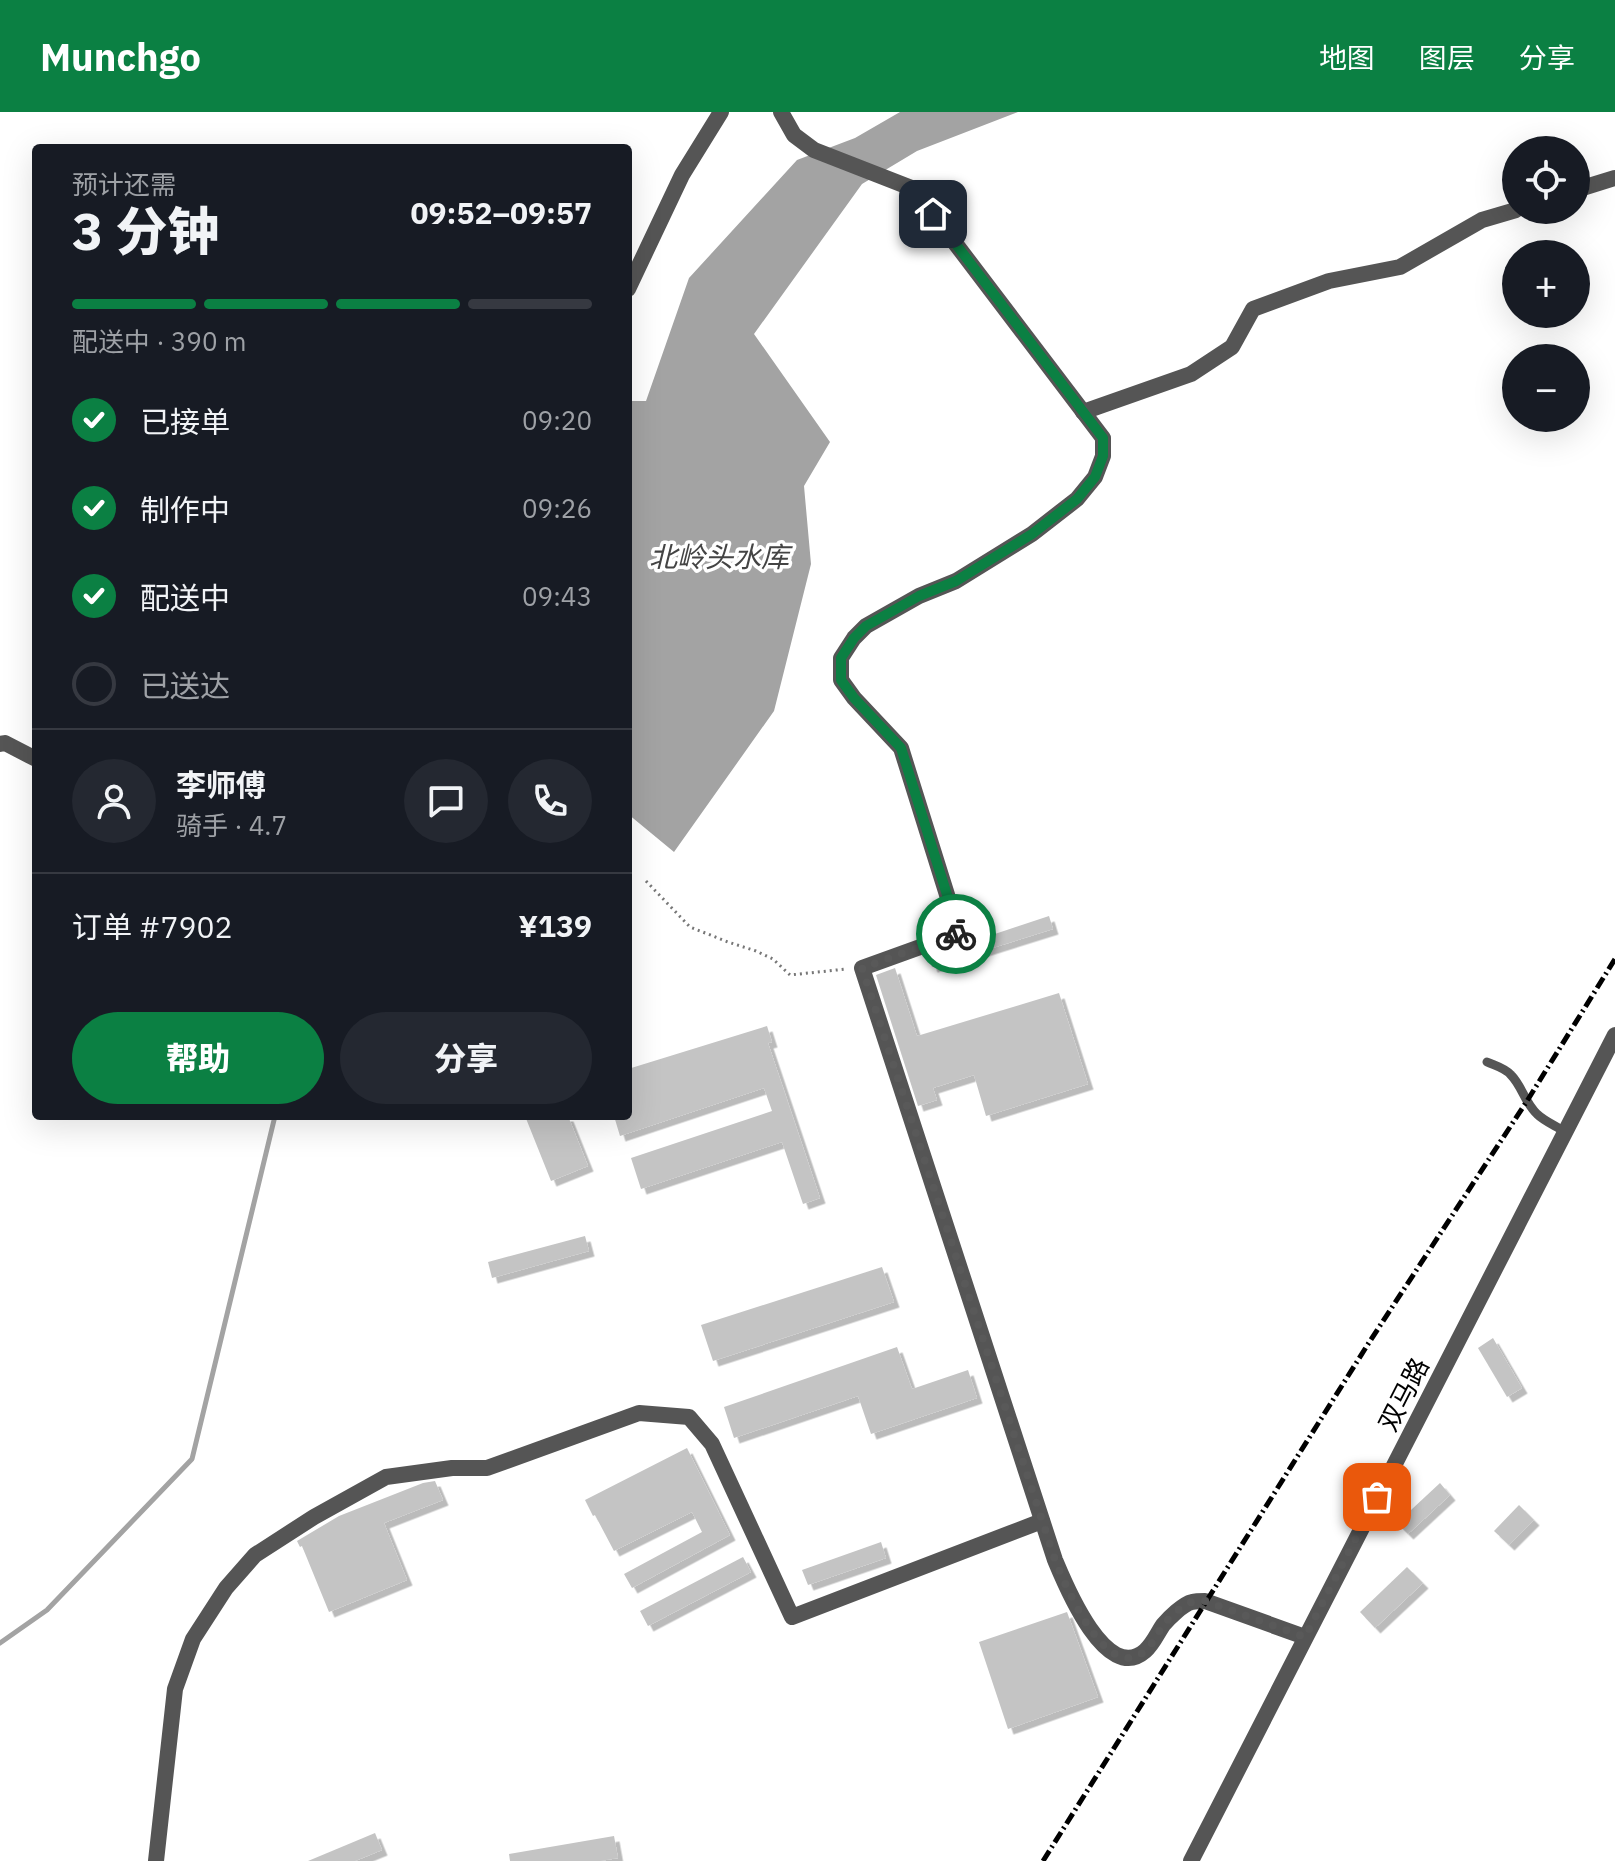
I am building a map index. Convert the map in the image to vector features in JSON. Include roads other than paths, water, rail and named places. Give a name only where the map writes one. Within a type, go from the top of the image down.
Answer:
[{"type":"street","points":[[632,281],[682,175],[721,112]]},
{"type":"street","points":[[781,112],[794,135],[814,150],[914,189],[1103,438],[1103,456],[1095,477],[1077,499],[1032,534],[956,581],[919,596],[866,626],[841,658],[841,680],[901,748],[959,933],[862,968],[1055,1560],[1076,1609],[1103,1645],[1115,1654],[1128,1657],[1142,1654],[1165,1623],[1191,1602],[1205,1601],[1305,1637]]},
{"type":"street","points":[[1590,186],[1615,178]]},
{"type":"street","points":[[1083,412],[1191,374],[1232,347],[1253,309],[1329,281],[1400,267],[1482,220],[1502,214]]},
{"type":"street","points":[[0,744],[5,743],[32,757]]},
{"type":"street","name":"双马路","points":[[1191,1861],[1615,1035]]},
{"type":"street","points":[[156,1861],[175,1689],[193,1639],[226,1588],[255,1555],[314,1517],[386,1477],[452,1468],[487,1468],[639,1413],[689,1417],[712,1444],[792,1617],[1042,1521]]},
{"type":"lane","points":[[1487,1062],[1510,1074],[1537,1114],[1565,1132]]},
{"type":"water","name":"北岭头水库","points":[[900,112],[1018,112],[917,151],[862,184],[754,334],[830,442],[804,486],[811,564],[774,711],[674,852],[632,817],[632,401],[646,401],[689,278],[797,160],[855,138]]},
{"type":"waterway","points":[[0,1643],[47,1610],[192,1459],[274,1120]]},
{"type":"railway","points":[[1043,1861],[1615,959]]}]
